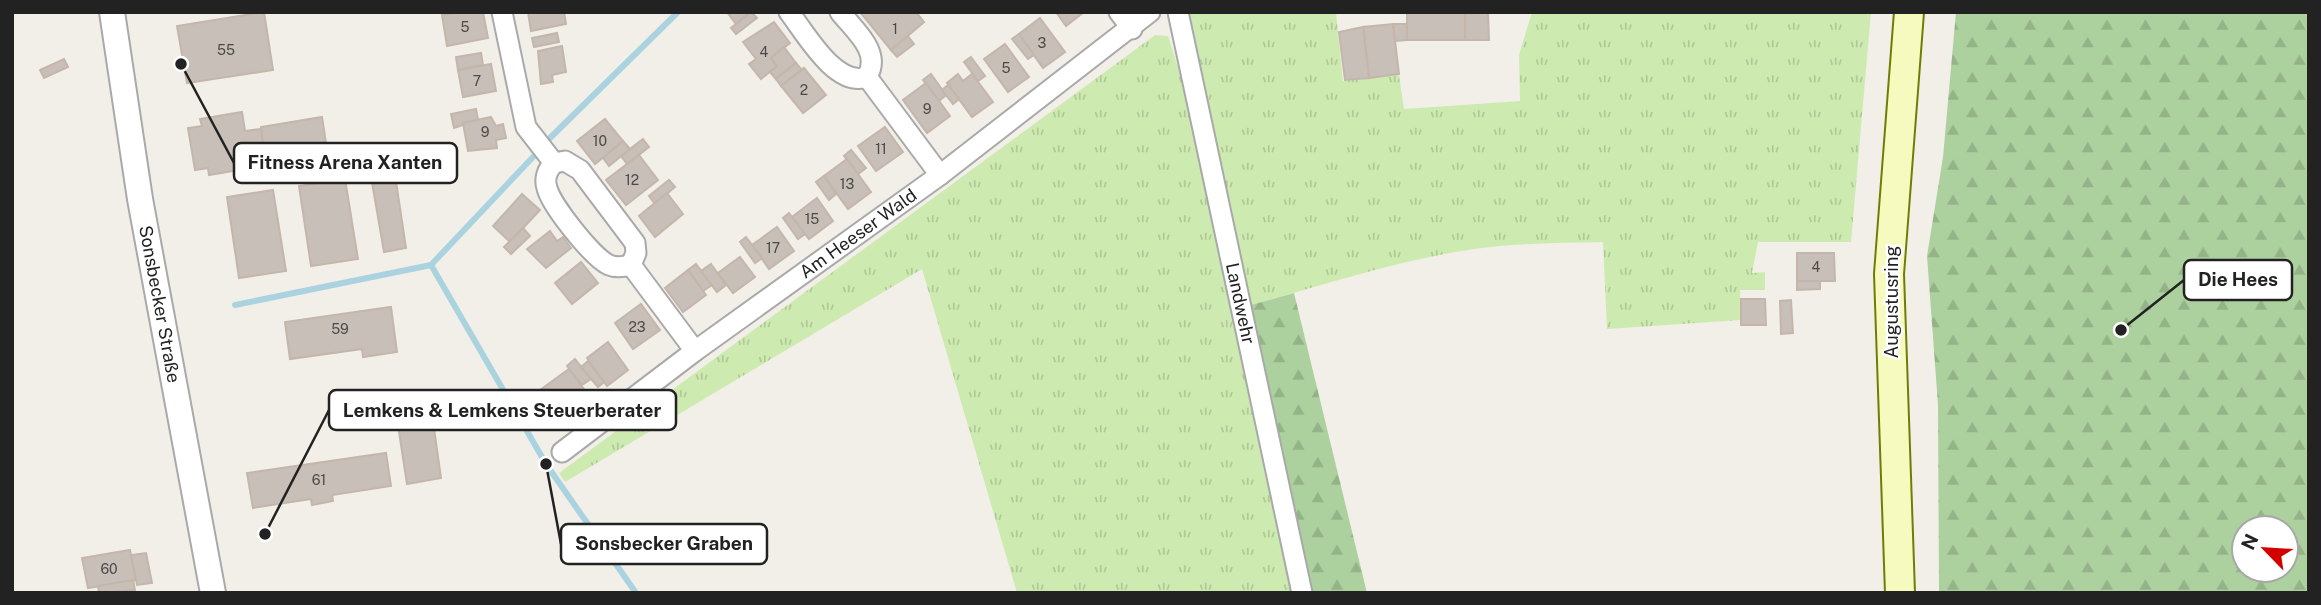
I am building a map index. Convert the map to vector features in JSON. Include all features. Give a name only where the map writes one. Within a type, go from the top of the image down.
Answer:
[{"type":"main road","name":"Augustusring","points":[[1900,593],[1889,274],[1909,12]]},
{"type":"street","name":"Sonsbecker Straße","points":[[111,12],[140,199],[213,593]]},
{"type":"street","points":[[502,12],[526,127],[554,163]]},
{"type":"street","points":[[789,12],[838,73],[850,79],[867,77]]},
{"type":"street","points":[[840,12],[870,52],[873,64],[867,77]]},
{"type":"street","points":[[1119,12],[1132,29]]},
{"type":"street","name":"Am Heeser Wald","points":[[562,452],[695,351],[940,175],[1132,29],[1150,12]]},
{"type":"street","name":"Landwehr","points":[[1178,12],[1302,593]]},
{"type":"street","points":[[867,77],[940,175]]},
{"type":"street","points":[[565,161],[580,170],[635,243],[635,258],[631,265],[616,267],[603,262],[555,203],[546,185],[547,174],[554,163],[565,161]]},
{"type":"street","points":[[631,265],[695,351]]},
{"type":"green space","points":[[1187,12],[1336,12],[1343,81],[1399,75],[1404,109],[1520,101],[1519,55],[1532,12],[1871,12],[1851,242],[1758,242],[1752,273],[1765,272],[1765,290],[1740,290],[1741,320],[1607,329],[1603,242],[1506,246],[1446,254],[1251,305]]},
{"type":"green space","points":[[1956,12],[2309,12],[2309,593],[1939,593],[1938,405],[1927,256],[1943,157]]},
{"type":"green space","points":[[1155,35],[1168,36],[1194,118],[1297,593],[1017,593],[922,269],[565,482],[559,473]]},
{"type":"green space","points":[[1294,293],[1367,593],[1308,593],[1251,305]]},
{"type":"building","points":[[264,12],[273,70],[187,83],[177,26]]},
{"type":"building","points":[[483,12],[488,38],[447,46],[442,15]]},
{"type":"building","points":[[528,12],[564,12],[566,24],[531,31]]},
{"type":"building","points":[[727,12],[751,12],[736,24]]},
{"type":"building","points":[[751,12],[757,18],[736,34],[731,28]]},
{"type":"building","points":[[860,12],[916,12],[924,22],[891,50]]},
{"type":"building","points":[[1056,12],[1084,12],[1066,26]]},
{"type":"building","points":[[1407,12],[1465,12],[1465,40],[1407,40]]},
{"type":"building","points":[[1465,12],[1488,12],[1489,40],[1465,40]]},
{"type":"building","points":[[1040,18],[1065,52],[1043,68],[1019,34]]},
{"type":"building","points":[[774,22],[790,43],[771,58],[777,66],[761,79],[749,64],[756,59],[743,42]]},
{"type":"building","points":[[1393,24],[1399,74],[1369,78],[1363,27]]},
{"type":"building","points":[[1393,24],[1407,24],[1407,40],[1395,41]]},
{"type":"building","points":[[1363,27],[1369,78],[1345,80],[1339,32]]},
{"type":"building","points":[[557,33],[559,42],[534,47],[532,38]]},
{"type":"building","points":[[1019,34],[1034,55],[1028,59],[1012,39]]},
{"type":"building","points":[[908,36],[914,44],[897,57],[891,50]]},
{"type":"building","points":[[1005,44],[1029,77],[1008,92],[984,59]]},
{"type":"building","points":[[562,46],[566,72],[552,75],[553,82],[541,84],[538,51]]},
{"type":"building","points":[[784,47],[796,63],[776,79],[770,72],[777,66],[771,58]]},
{"type":"building","points":[[481,53],[483,65],[458,70],[456,57]]},
{"type":"building","points":[[971,57],[985,76],[978,81],[964,62]]},
{"type":"building","points":[[64,59],[68,67],[44,78],[40,70]]},
{"type":"building","points":[[796,63],[802,70],[781,86],[776,79]]},
{"type":"building","points":[[491,64],[496,91],[463,97],[458,70]]},
{"type":"building","points":[[804,68],[826,95],[803,113],[781,86]]},
{"type":"building","points":[[931,74],[946,95],[939,101],[923,80]]},
{"type":"building","points":[[958,74],[963,81],[972,74],[993,102],[972,117],[947,83]]},
{"type":"building","points":[[926,83],[950,116],[927,133],[903,100]]},
{"type":"building","points":[[948,85],[959,99],[953,104],[942,90]]},
{"type":"building","points":[[476,109],[478,120],[454,128],[451,114]]},
{"type":"building","points":[[242,112],[245,131],[261,129],[264,152],[249,154],[251,168],[209,175],[208,168],[195,170],[188,128],[202,126],[200,119]]},
{"type":"building","points":[[322,117],[328,156],[266,166],[261,127]]},
{"type":"building","points":[[491,117],[496,126],[503,124],[506,138],[496,140],[497,148],[468,151],[463,123]]},
{"type":"building","points":[[605,119],[623,141],[595,164],[577,141]]},
{"type":"building","points":[[885,127],[903,152],[876,171],[858,146]]},
{"type":"building","points":[[643,139],[649,147],[627,164],[621,156]]},
{"type":"building","points":[[623,141],[630,149],[609,166],[603,158]]},
{"type":"building","points":[[851,150],[866,168],[858,174],[844,156]]},
{"type":"building","points":[[392,155],[406,248],[384,252],[368,159]]},
{"type":"building","points":[[639,155],[658,180],[626,205],[606,180]]},
{"type":"building","points":[[847,159],[871,192],[848,209],[824,176]]},
{"type":"building","points":[[824,176],[836,194],[829,200],[816,182]]},
{"type":"building","points":[[345,179],[358,259],[311,266],[299,186]]},
{"type":"building","points":[[669,180],[675,187],[655,204],[649,196]]},
{"type":"building","points":[[273,190],[286,271],[239,278],[227,197]]},
{"type":"building","points":[[667,193],[683,214],[655,237],[639,216]]},
{"type":"building","points":[[522,194],[540,210],[510,242],[493,226]]},
{"type":"building","points":[[817,198],[833,221],[809,239],[792,217]]},
{"type":"building","points":[[789,213],[805,234],[798,239],[783,218]]},
{"type":"building","points":[[777,227],[794,251],[769,269],[752,245]]},
{"type":"building","points":[[523,228],[530,236],[511,254],[504,247]]},
{"type":"building","points":[[550,231],[557,241],[563,237],[571,248],[546,268],[527,249]]},
{"type":"building","points":[[746,237],[762,258],[755,263],[740,242]]},
{"type":"building","points":[[1797,253],[1834,253],[1835,281],[1797,281]]},
{"type":"building","points":[[740,257],[755,277],[733,293],[718,273]]},
{"type":"building","points":[[581,262],[598,283],[572,304],[555,283]]},
{"type":"building","points":[[696,264],[712,285],[703,291],[688,270]]},
{"type":"building","points":[[711,264],[726,285],[717,292],[701,271]]},
{"type":"building","points":[[688,270],[706,295],[683,312],[665,288]]},
{"type":"building","points":[[1797,281],[1820,281],[1820,289],[1797,290]]},
{"type":"building","points":[[1741,299],[1765,299],[1766,325],[1741,325]]},
{"type":"building","points":[[1791,300],[1793,333],[1781,334],[1780,301]]},
{"type":"building","points":[[641,304],[660,330],[633,349],[615,323]]},
{"type":"building","points":[[391,307],[397,352],[363,357],[362,349],[290,359],[285,322]]},
{"type":"building","points":[[608,342],[628,370],[607,386],[587,358]]},
{"type":"building","points":[[575,359],[591,379],[582,385],[567,366]]},
{"type":"building","points":[[588,361],[604,382],[598,387],[581,367]]},
{"type":"building","points":[[569,369],[592,400],[559,424],[536,393]]},
{"type":"building","points":[[431,407],[441,478],[407,484],[396,412]]},
{"type":"building","points":[[386,453],[391,486],[332,495],[333,501],[312,505],[311,499],[253,508],[247,473]]},
{"type":"building","points":[[130,550],[136,580],[88,588],[82,558]]},
{"type":"building","points":[[146,553],[152,583],[137,585],[131,555]]},
{"type":"building","points":[[133,580],[135,590],[99,593],[98,586]]},
{"type":"waterway","points":[[550,138],[678,12]]},
{"type":"waterway","points":[[533,157],[431,265],[546,464],[636,593]]},
{"type":"waterway","points":[[235,305],[431,265]]},
{"type":"place","name":"Fitness Arena Xanten","points":[[181,64]]},
{"type":"place","name":"Die Hees","points":[[2121,330]]},
{"type":"place","name":"Sonsbecker Graben","points":[[546,464]]},
{"type":"place","name":"Lemkens & Lemkens Steuerberater","points":[[265,534]]}]
